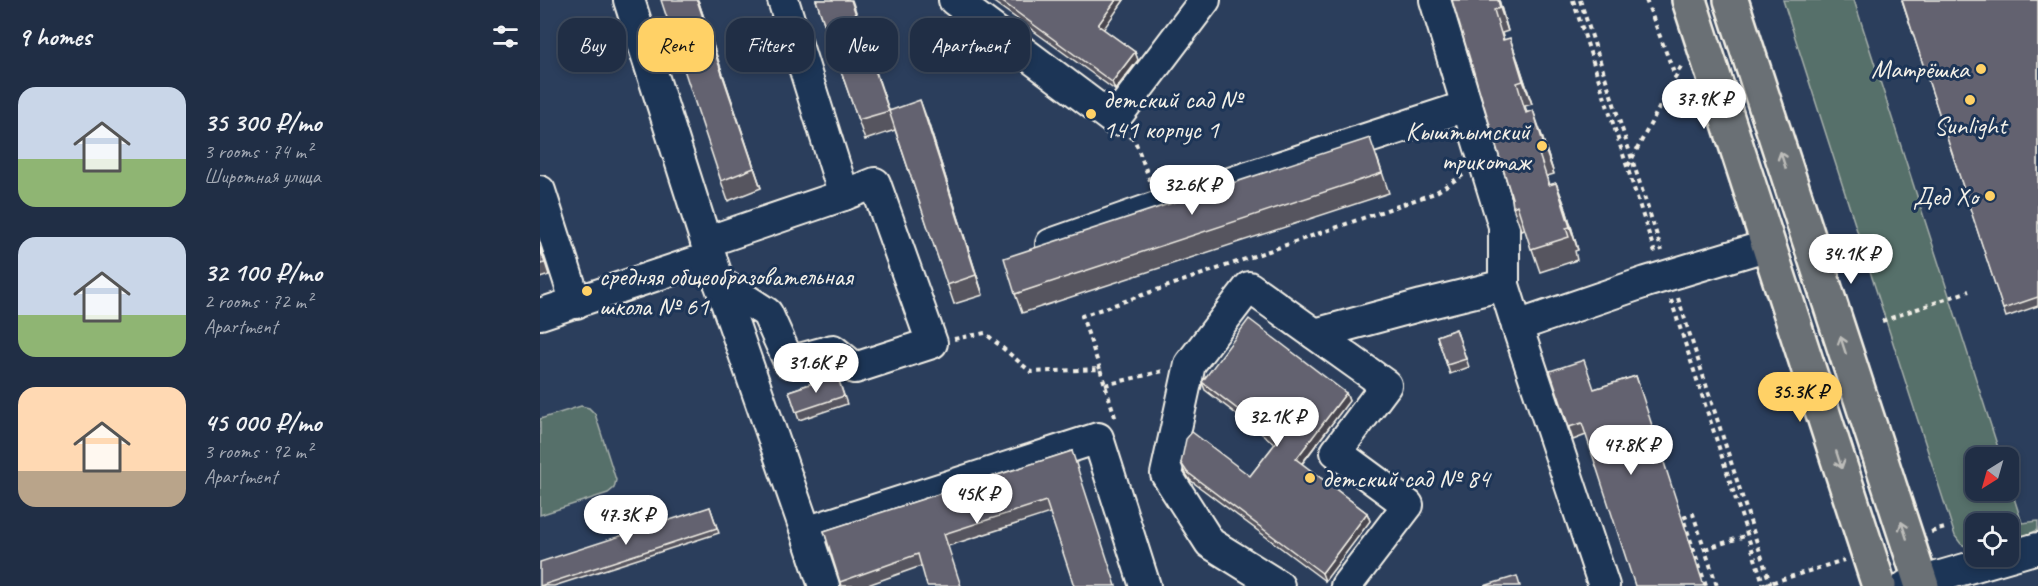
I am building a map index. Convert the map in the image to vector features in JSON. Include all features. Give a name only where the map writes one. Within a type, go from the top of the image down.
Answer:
[{"type":"main road","points":[[1689,0],[1879,586]]},
{"type":"main road","points":[[1731,0],[1916,585]]},
{"type":"street","points":[[628,0],[712,260],[824,586]]},
{"type":"street","points":[[783,0],[844,195]]},
{"type":"street","points":[[954,0],[1114,120],[1205,0]]},
{"type":"street","points":[[1435,0],[1504,226],[1504,285],[1604,586]]},
{"type":"street","points":[[1026,253],[1159,206],[1467,106]]},
{"type":"street","points":[[540,314],[631,282],[712,260],[844,195],[875,183],[932,343],[855,368],[833,350],[789,362],[767,313],[712,260]]},
{"type":"street","points":[[540,191],[576,303]]},
{"type":"street","points":[[1517,326],[1768,245]]},
{"type":"street","points":[[1315,334],[1504,285]]},
{"type":"street","points":[[1279,586],[1210,543],[1166,474],[1190,364],[1249,287],[1386,385],[1336,452],[1408,506],[1346,586]]},
{"type":"street","points":[[806,532],[1098,438],[1145,586]]},
{"type":"street","points":[[1916,585],[2038,548]]},
{"type":"path","points":[[1573,0],[1764,585],[1854,557]]},
{"type":"path","points":[[1646,0],[1676,78]]},
{"type":"path","points":[[1627,167],[1700,33]]},
{"type":"path","points":[[1114,120],[1135,141],[1159,206]]},
{"type":"path","points":[[1100,369],[1082,316],[1435,194],[1484,161]]},
{"type":"path","points":[[1882,321],[1969,291]]},
{"type":"path","points":[[1105,385],[1190,364]]},
{"type":"path","points":[[1706,586],[1683,518],[1693,514],[1717,586]]},
{"type":"path","points":[[1705,549],[1748,535]]},
{"type":"green space","points":[[1783,0],[1854,0],[1998,447],[1965,447],[1965,501],[2015,501],[2019,513],[1965,513],[1965,546],[1955,536]]},
{"type":"green space","points":[[581,406],[589,408],[595,414],[616,480],[614,488],[608,493],[540,515],[540,419]]},
{"type":"green space","points":[[2019,514],[2022,523],[2038,521],[2038,530],[2019,538]]},
{"type":"building","points":[[661,0],[697,0],[703,18],[667,18]]},
{"type":"building","points":[[816,0],[851,0],[857,18],[826,18],[826,29]]},
{"type":"building","points":[[1000,0],[1116,0],[1098,25],[1135,52],[1112,82],[1030,22],[1030,18],[1025,18]]},
{"type":"building","points":[[1452,0],[1498,0],[1500,8],[1494,10],[1503,40],[1510,38],[1523,81],[1517,83],[1526,113],[1533,110],[1546,152],[1539,154],[1549,185],[1556,183],[1570,227],[1566,228],[1569,237],[1531,249],[1517,205],[1513,207]]},
{"type":"building","name":"Матрёшка","points":[[1902,0],[2038,0],[2038,297],[2003,309]]},
{"type":"building","points":[[714,50],[754,168],[721,181],[685,72],[714,72]]},
{"type":"building","points":[[841,72],[876,72],[889,111],[858,120]]},
{"type":"building","points":[[920,100],[976,275],[947,285],[889,111]]},
{"type":"building","points":[[1370,138],[1382,173],[1015,294],[1004,258]]},
{"type":"building","points":[[540,249],[545,263],[540,264]]},
{"type":"building","points":[[1249,319],[1346,393],[1296,459],[1367,513],[1322,573],[1187,472],[1181,463],[1186,439],[1192,432],[1250,476],[1278,440],[1202,382]]},
{"type":"building","points":[[1456,329],[1466,359],[1447,365],[1437,336]]},
{"type":"building","points":[[1584,360],[1594,389],[1636,376],[1704,586],[1635,586],[1582,423],[1569,427],[1550,371]]},
{"type":"building","points":[[837,375],[844,396],[796,412],[789,391]]},
{"type":"building","points":[[1072,451],[1116,586],[1074,586],[1046,501],[944,534],[961,586],[927,586],[918,554],[840,582],[824,531]]},
{"type":"building","points":[[710,507],[717,528],[540,586],[540,562]]},
{"type":"building","points":[[1517,576],[1520,586],[1484,586]]},
{"type":"place","name":"Матрёшка","points":[[1981,69]]},
{"type":"place","name":"Sunlight","points":[[1970,100]]},
{"type":"place","name":"детский сад № 141 корпус 1","points":[[1091,114]]},
{"type":"place","name":"Кыштымский трикотаж","points":[[1542,146]]},
{"type":"place","name":"Дед Хо","points":[[1990,196]]},
{"type":"place","name":"средняя общеобразовательная школа № 61","points":[[587,291]]},
{"type":"place","name":"детский сад № 84","points":[[1310,478]]}]
